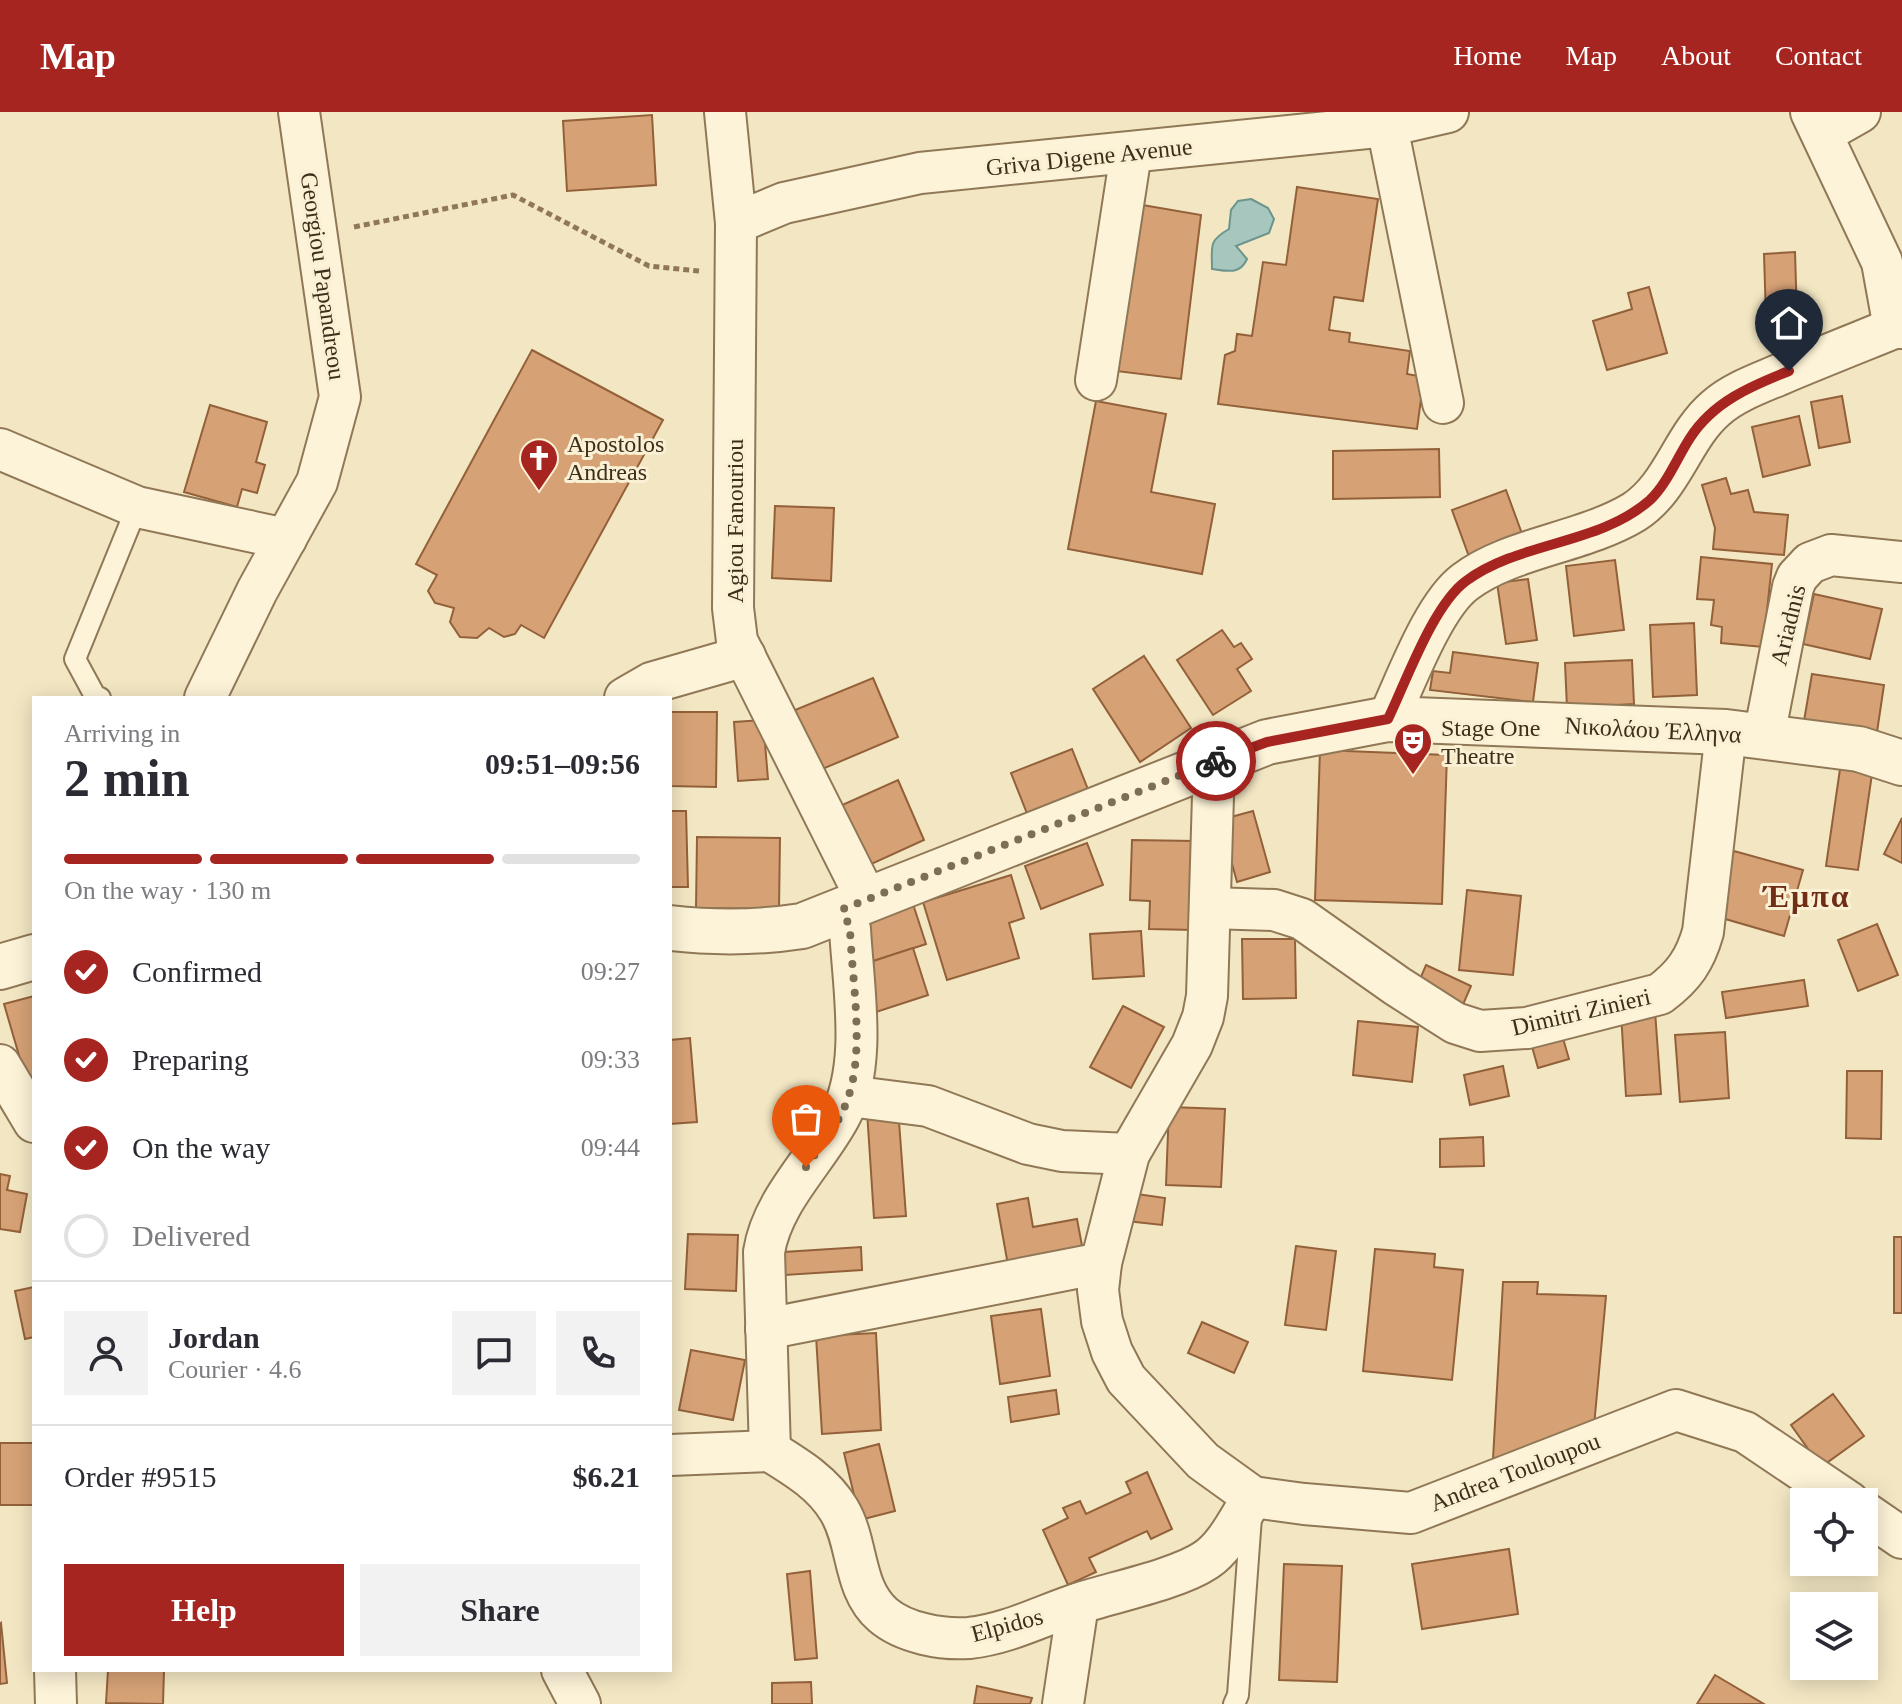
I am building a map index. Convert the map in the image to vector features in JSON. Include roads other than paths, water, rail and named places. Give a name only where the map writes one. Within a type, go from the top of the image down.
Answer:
[{"type":"street","name":"Georgiou Papandreou","points":[[206,696],[317,482],[340,397],[299,112]]},
{"type":"street","name":"Agiou Fanouriou","points":[[725,112],[736,223],[733,608],[737,641],[855,905],[850,929],[857,1056],[849,1096],[839,1119],[776,1216],[767,1235],[764,1252],[770,1451]]},
{"type":"street","name":"Griva Digene Avenue","points":[[736,223],[784,203],[920,173],[1131,153],[1225,128],[1387,126],[1448,112]]},
{"type":"street","points":[[1388,719],[1436,619],[1464,582],[1499,564],[1611,524],[1634,512],[1652,498],[1692,435],[1717,407],[1751,387],[1898,328],[1882,262],[1817,123],[1860,112]]},
{"type":"street","points":[[1387,126],[1443,403]]},
{"type":"street","points":[[1096,380],[1131,153]]},
{"type":"street","points":[[0,449],[137,507],[286,539]]},
{"type":"street","name":"Ariadnis","points":[[1745,734],[1797,577],[1810,563],[1831,555],[1902,562]]},
{"type":"street","points":[[628,696],[651,683],[745,656]]},
{"type":"street","name":"Νικολάου Έλληνα","points":[[672,928],[715,933],[759,932],[802,926],[1267,742],[1388,719],[1745,734],[1859,749],[1902,763]]},
{"type":"street","name":"Dimitri Zinieri","points":[[1210,908],[1274,910],[1302,919],[1455,1023],[1480,1031],[1527,1028],[1660,994],[1678,981],[1695,959],[1745,734]]},
{"type":"street","name":"Andrea Touloupou","points":[[1214,762],[1207,996],[1203,1017],[1192,1045],[1129,1154],[1101,1263],[1098,1290],[1102,1321],[1112,1352],[1126,1379],[1203,1461],[1253,1497],[1411,1513],[1676,1410],[1745,1432],[1828,1488]]},
{"type":"street","points":[[0,967],[32,958]]},
{"type":"street","points":[[0,1065],[32,1119]]},
{"type":"street","points":[[849,1096],[901,1100],[928,1106],[1028,1144],[1062,1151],[1129,1154]]},
{"type":"street","points":[[766,1329],[1101,1263]]},
{"type":"street","points":[[672,1455],[770,1451]]},
{"type":"street","name":"Elpidos","points":[[770,1451],[821,1486],[840,1510],[871,1604],[885,1618],[938,1637],[967,1638],[996,1633],[1192,1568],[1220,1548],[1253,1497]]},
{"type":"street","points":[[1878,1522],[1902,1538]]},
{"type":"street","points":[[1063,1704],[1078,1604]]},
{"type":"street","points":[[55,1672],[56,1704]]},
{"type":"street","points":[[563,1672],[580,1704]]},
{"type":"lane","points":[[95,696],[75,659],[137,507]]},
{"type":"lane","points":[[1234,1704],[1238,1695],[1253,1497]]},
{"type":"water","points":[[1251,199],[1268,208],[1274,219],[1269,233],[1236,246],[1247,259],[1241,268],[1232,271],[1212,269],[1214,241],[1229,229],[1231,210],[1238,201]]},
{"type":"place","name":"Apostolos Andreas","points":[[539,492]]},
{"type":"place","name":"Stage One Theatre","points":[[1413,776]]},
{"type":"district","name":"Έμπα","points":[[1807,896]]}]
